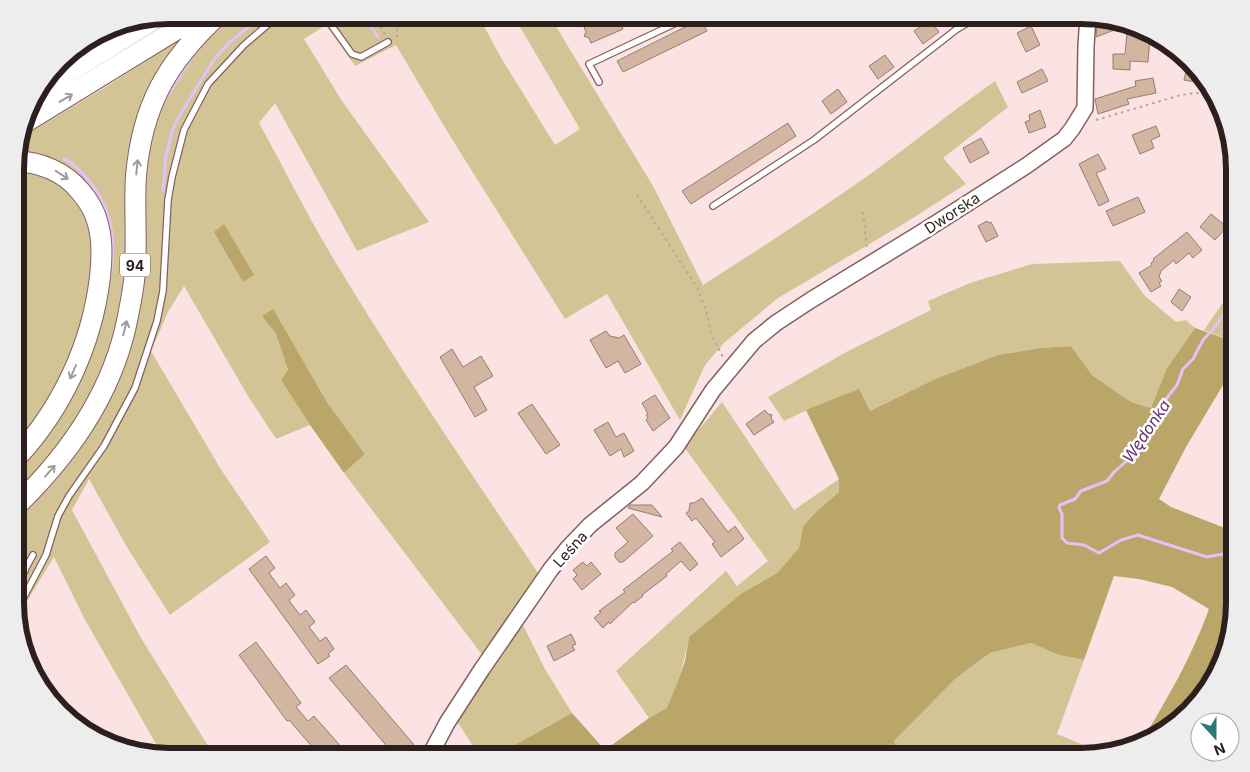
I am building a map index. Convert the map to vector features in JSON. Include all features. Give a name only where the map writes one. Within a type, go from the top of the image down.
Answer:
[{"type":"highway","points":[[33,117],[185,24]]},
{"type":"highway","name":"94","points":[[24,498],[56,465],[76,437],[94,408],[109,377],[121,346],[131,298],[136,261],[136,177],[138,156],[146,120],[156,95],[174,62],[209,24]]},
{"type":"highway","points":[[53,82],[143,26]]},
{"type":"highway","points":[[24,162],[36,163],[57,171],[77,187],[86,198],[98,222],[102,250],[94,308],[81,353],[51,412],[24,448]]},
{"type":"street","name":"Dworska","points":[[733,365],[754,341],[776,323],[869,266],[1064,139],[1085,108],[1087,24]]},
{"type":"street","name":"Leśna","points":[[434,748],[447,723],[482,669],[551,569],[568,548],[590,526],[642,483],[676,447],[713,390],[733,365]]},
{"type":"lane","points":[[24,597],[46,555],[58,516],[68,496],[104,446],[135,388],[157,321],[163,291],[168,200],[184,130],[208,84],[244,45],[269,24]]},
{"type":"lane","points":[[330,24],[352,54],[361,57],[388,42]]},
{"type":"lane","points":[[599,82],[590,64],[674,24]]},
{"type":"lane","points":[[713,206],[814,140],[966,24]]},
{"type":"lane","points":[[24,571],[33,555]]},
{"type":"path","points":[[379,24],[388,42],[397,36],[397,24]]},
{"type":"path","points":[[1096,120],[1181,95],[1205,94]]},
{"type":"path","points":[[637,195],[698,289],[708,317],[711,335],[733,365]]},
{"type":"path","points":[[863,212],[869,266]]},
{"type":"shaded area","points":[[219,24],[483,24],[500,56],[555,145],[580,129],[518,24],[554,24],[653,186],[703,285],[869,175],[995,81],[1008,107],[943,158],[966,184],[905,223],[778,298],[724,343],[705,365],[680,420],[607,294],[565,319],[450,136],[396,45],[355,66],[326,25],[304,39],[342,101],[429,222],[357,251],[275,103],[259,123],[321,237],[355,294],[538,573],[512,615],[496,634],[483,656],[344,473],[365,454],[276,335],[288,370],[281,380],[310,425],[276,439],[248,396],[184,286],[168,312],[151,351],[220,468],[270,542],[170,615],[128,549],[89,479],[72,510],[141,638],[209,748],[169,748],[158,747],[84,618],[54,557],[24,606],[24,603],[24,580],[38,554],[33,552],[24,558],[24,504],[107,399],[143,172],[161,99],[212,30]],"holes":[[[224,225],[253,275],[243,282]]]},
{"type":"shaded area","points":[[189,34],[164,68],[130,238],[120,327],[86,411],[24,488],[24,456],[70,391],[103,212],[25,159],[25,150],[28,133]]},
{"type":"shaded area","points":[[24,168],[57,178],[91,218],[93,292],[64,380],[24,438]]},
{"type":"shaded area","points":[[224,224],[254,275],[243,282],[214,232]]},
{"type":"shaded area","points":[[1120,261],[1144,295],[1176,322],[1186,320],[1195,328],[1167,368],[1151,408],[1131,402],[1092,375],[1071,346],[1041,348],[998,355],[935,379],[870,411],[859,390],[784,421],[768,397],[848,351],[931,310],[928,301],[970,283],[1032,264]]},
{"type":"shaded area","points":[[1226,298],[1226,339],[1204,330]]},
{"type":"shaded area","points":[[273,309],[328,404],[365,454],[344,473],[281,380],[288,370],[276,334],[262,316]]},
{"type":"shaded area","points":[[1195,328],[1226,339],[1226,380],[1186,447],[1159,499],[1171,507],[1226,528],[1226,613],[1219,650],[1202,684],[1184,706],[1154,729],[1147,732],[1195,644],[1209,609],[1172,587],[1139,579],[1114,576],[1084,660],[1059,655],[1031,643],[990,653],[955,679],[894,741],[896,748],[608,748],[649,718],[667,708],[685,661],[689,637],[742,593],[777,573],[799,548],[803,526],[839,492],[839,479],[806,410],[859,389],[870,411],[935,379],[998,355],[1041,348],[1071,346],[1092,375],[1131,402],[1151,408],[1167,368]]},
{"type":"shaded area","points":[[722,402],[794,510],[839,479],[839,492],[803,526],[799,548],[777,573],[742,593],[689,637],[680,675],[670,704],[666,709],[649,718],[616,671],[726,571],[737,586],[768,561],[684,447]]},
{"type":"shaded area","points":[[521,621],[545,669],[572,713],[511,748],[474,748],[457,721]]},
{"type":"shaded area","points":[[1031,643],[1059,655],[1084,660],[1057,734],[1091,748],[896,748],[894,741],[955,679],[990,653]]},
{"type":"shaded area","points":[[572,713],[603,748],[511,748],[513,746]]},
{"type":"building","points":[[590,24],[620,24],[623,29],[591,43],[589,38],[584,36],[586,32],[584,27]]},
{"type":"building","points":[[691,24],[704,24],[707,31],[623,72],[617,61]]},
{"type":"building","points":[[924,24],[933,24],[939,32],[923,44],[914,31]]},
{"type":"building","points":[[1097,25],[1118,29],[1096,37]]},
{"type":"building","points":[[1031,26],[1040,45],[1026,52],[1017,33]]},
{"type":"building","points":[[1127,33],[1137,35],[1150,41],[1148,62],[1130,61],[1130,70],[1113,69],[1113,54],[1125,54]]},
{"type":"building","points":[[885,55],[894,67],[878,79],[869,66]]},
{"type":"building","points":[[1042,69],[1048,81],[1022,93],[1017,82]]},
{"type":"building","points":[[1188,71],[1198,82],[1184,80]]},
{"type":"building","points":[[1153,78],[1156,93],[1127,99],[1129,104],[1098,114],[1095,99],[1136,86],[1135,81]]},
{"type":"building","points":[[838,89],[847,102],[831,114],[822,101]]},
{"type":"building","points":[[1040,110],[1046,127],[1029,133],[1025,122],[1030,120],[1029,115]]},
{"type":"building","points":[[788,123],[796,136],[691,204],[682,191]]},
{"type":"building","points":[[1156,126],[1160,136],[1151,140],[1154,148],[1140,154],[1132,135]]},
{"type":"building","points":[[981,138],[989,153],[970,163],[963,148]]},
{"type":"building","points":[[1098,154],[1106,169],[1096,173],[1109,201],[1099,206],[1079,164]]},
{"type":"building","points":[[1138,197],[1145,212],[1113,226],[1106,211]]},
{"type":"building","points":[[1211,214],[1226,228],[1215,240],[1200,227]]},
{"type":"building","points":[[987,221],[991,222],[998,236],[986,242],[978,226]]},
{"type":"building","points":[[1187,232],[1202,250],[1193,258],[1189,253],[1176,264],[1174,260],[1161,271],[1159,277],[1162,281],[1159,283],[1161,286],[1151,292],[1139,273],[1152,265],[1153,259]]},
{"type":"building","points":[[1179,289],[1191,297],[1182,311],[1171,302]]},
{"type":"building","points":[[606,331],[610,336],[619,338],[624,335],[641,364],[625,373],[618,361],[606,368],[590,340]]},
{"type":"building","points":[[452,349],[463,367],[481,356],[493,376],[474,387],[487,410],[475,417],[440,357]]},
{"type":"building","points":[[655,395],[670,418],[653,431],[646,420],[648,418],[646,415],[648,414],[642,403]]},
{"type":"building","points":[[532,404],[560,445],[546,454],[518,413]]},
{"type":"building","points":[[765,410],[768,414],[772,415],[771,418],[774,422],[754,435],[746,424]]},
{"type":"building","points":[[608,422],[616,437],[624,433],[634,451],[624,457],[621,449],[610,456],[594,430]]},
{"type":"building","points":[[702,498],[728,532],[735,526],[744,539],[721,557],[712,544],[715,542],[696,518],[692,521],[686,513],[689,511],[690,503],[694,503]]},
{"type":"building","points":[[630,505],[652,505],[662,517],[628,508]]},
{"type":"building","points":[[633,514],[653,536],[623,562],[619,562],[615,557],[615,553],[628,542],[616,528]]},
{"type":"building","points":[[680,542],[698,564],[690,571],[681,561],[666,574],[667,576],[603,628],[594,618],[601,612],[599,611],[625,592],[623,590],[673,551],[671,549]]},
{"type":"building","points":[[266,556],[275,568],[269,573],[280,588],[286,583],[295,595],[289,600],[290,602],[300,615],[306,610],[315,622],[309,627],[320,641],[326,637],[334,649],[328,654],[330,656],[318,664],[249,569]]},
{"type":"building","points":[[583,562],[587,566],[591,562],[601,574],[582,590],[573,579],[577,575],[573,570]]},
{"type":"building","points":[[571,634],[576,644],[572,646],[575,650],[554,661],[547,646]]},
{"type":"building","points":[[256,642],[301,703],[296,707],[308,721],[314,716],[342,748],[313,748],[289,720],[287,721],[239,655]]},
{"type":"building","points":[[346,665],[415,746],[413,748],[388,748],[329,678]]},
{"type":"waterway","points":[[217,30],[224,24]]},
{"type":"waterway","points":[[163,190],[166,155],[178,118],[215,58],[229,43],[252,24]]},
{"type":"waterway","points":[[369,24],[378,37]]},
{"type":"waterway","points":[[165,99],[197,50]]},
{"type":"waterway","points":[[64,159],[75,166],[90,182],[106,210],[110,224],[113,253],[106,299]]},
{"type":"waterway","name":"Wędonka","points":[[1226,310],[1203,340],[1193,359],[1183,369],[1177,385],[1163,403],[1159,416],[1145,435],[1138,437],[1131,448],[1131,457],[1107,481],[1081,491],[1075,499],[1060,505],[1059,508],[1062,514],[1062,538],[1067,543],[1084,545],[1099,553],[1121,540],[1138,535],[1207,557],[1223,554],[1226,558]]},
{"type":"waterway","points":[[47,488],[70,461],[90,432]]},
{"type":"waterway","points":[[24,464],[40,445]]}]
